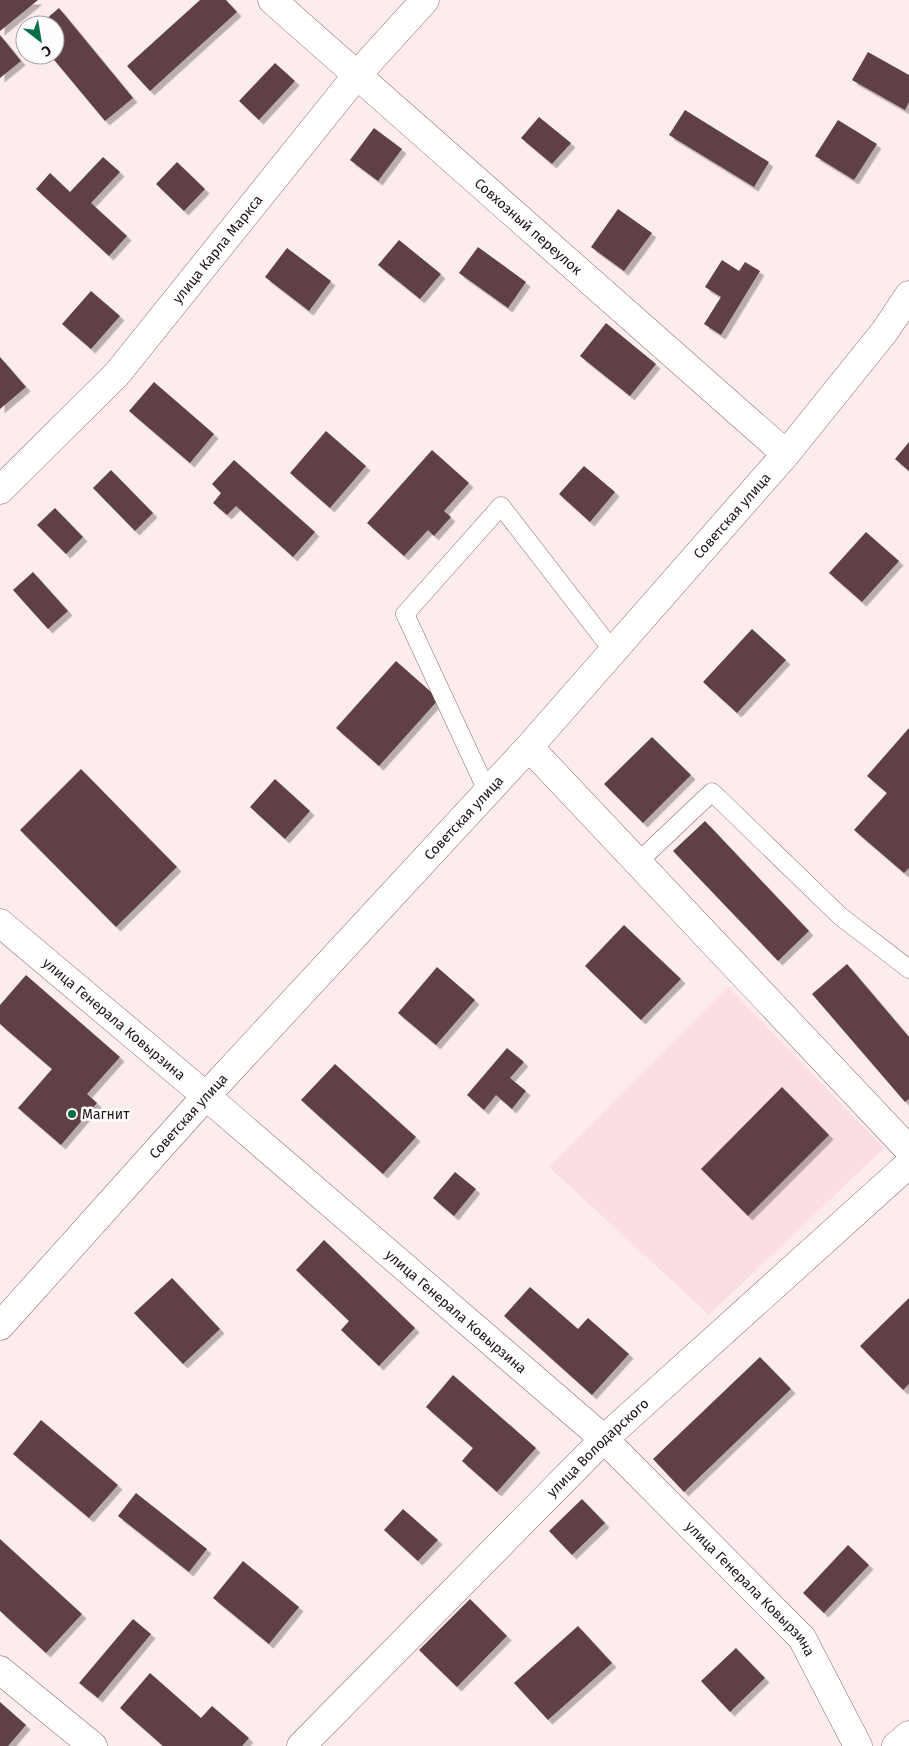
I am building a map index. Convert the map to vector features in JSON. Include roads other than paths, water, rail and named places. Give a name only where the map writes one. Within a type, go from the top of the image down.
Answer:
[{"type":"street","name":"Совхозный переулок","points":[[272,0],[786,454]]},
{"type":"street","name":"улица Карла Маркса","points":[[0,490],[117,374],[357,75],[425,0]]},
{"type":"street","name":"Советская улица","points":[[0,1326],[206,1096],[530,747],[786,454],[885,331],[909,295]]},
{"type":"street","points":[[530,747],[909,1150]]},
{"type":"street","name":"улица Генерала Ковырзина","points":[[0,923],[206,1096],[604,1439],[802,1638],[858,1746]]},
{"type":"street","name":"улица Володарского","points":[[301,1746],[604,1439],[909,1164]]},
{"type":"street","points":[[0,1670],[93,1746]]},
{"type":"street","points":[[896,1746],[909,1735]]},
{"type":"lane","points":[[488,793],[405,614],[501,506],[613,651]]},
{"type":"lane","points":[[638,862],[712,792],[840,916],[909,969]]},
{"type":"place","name":"Магнит","points":[[72,1114]]}]
